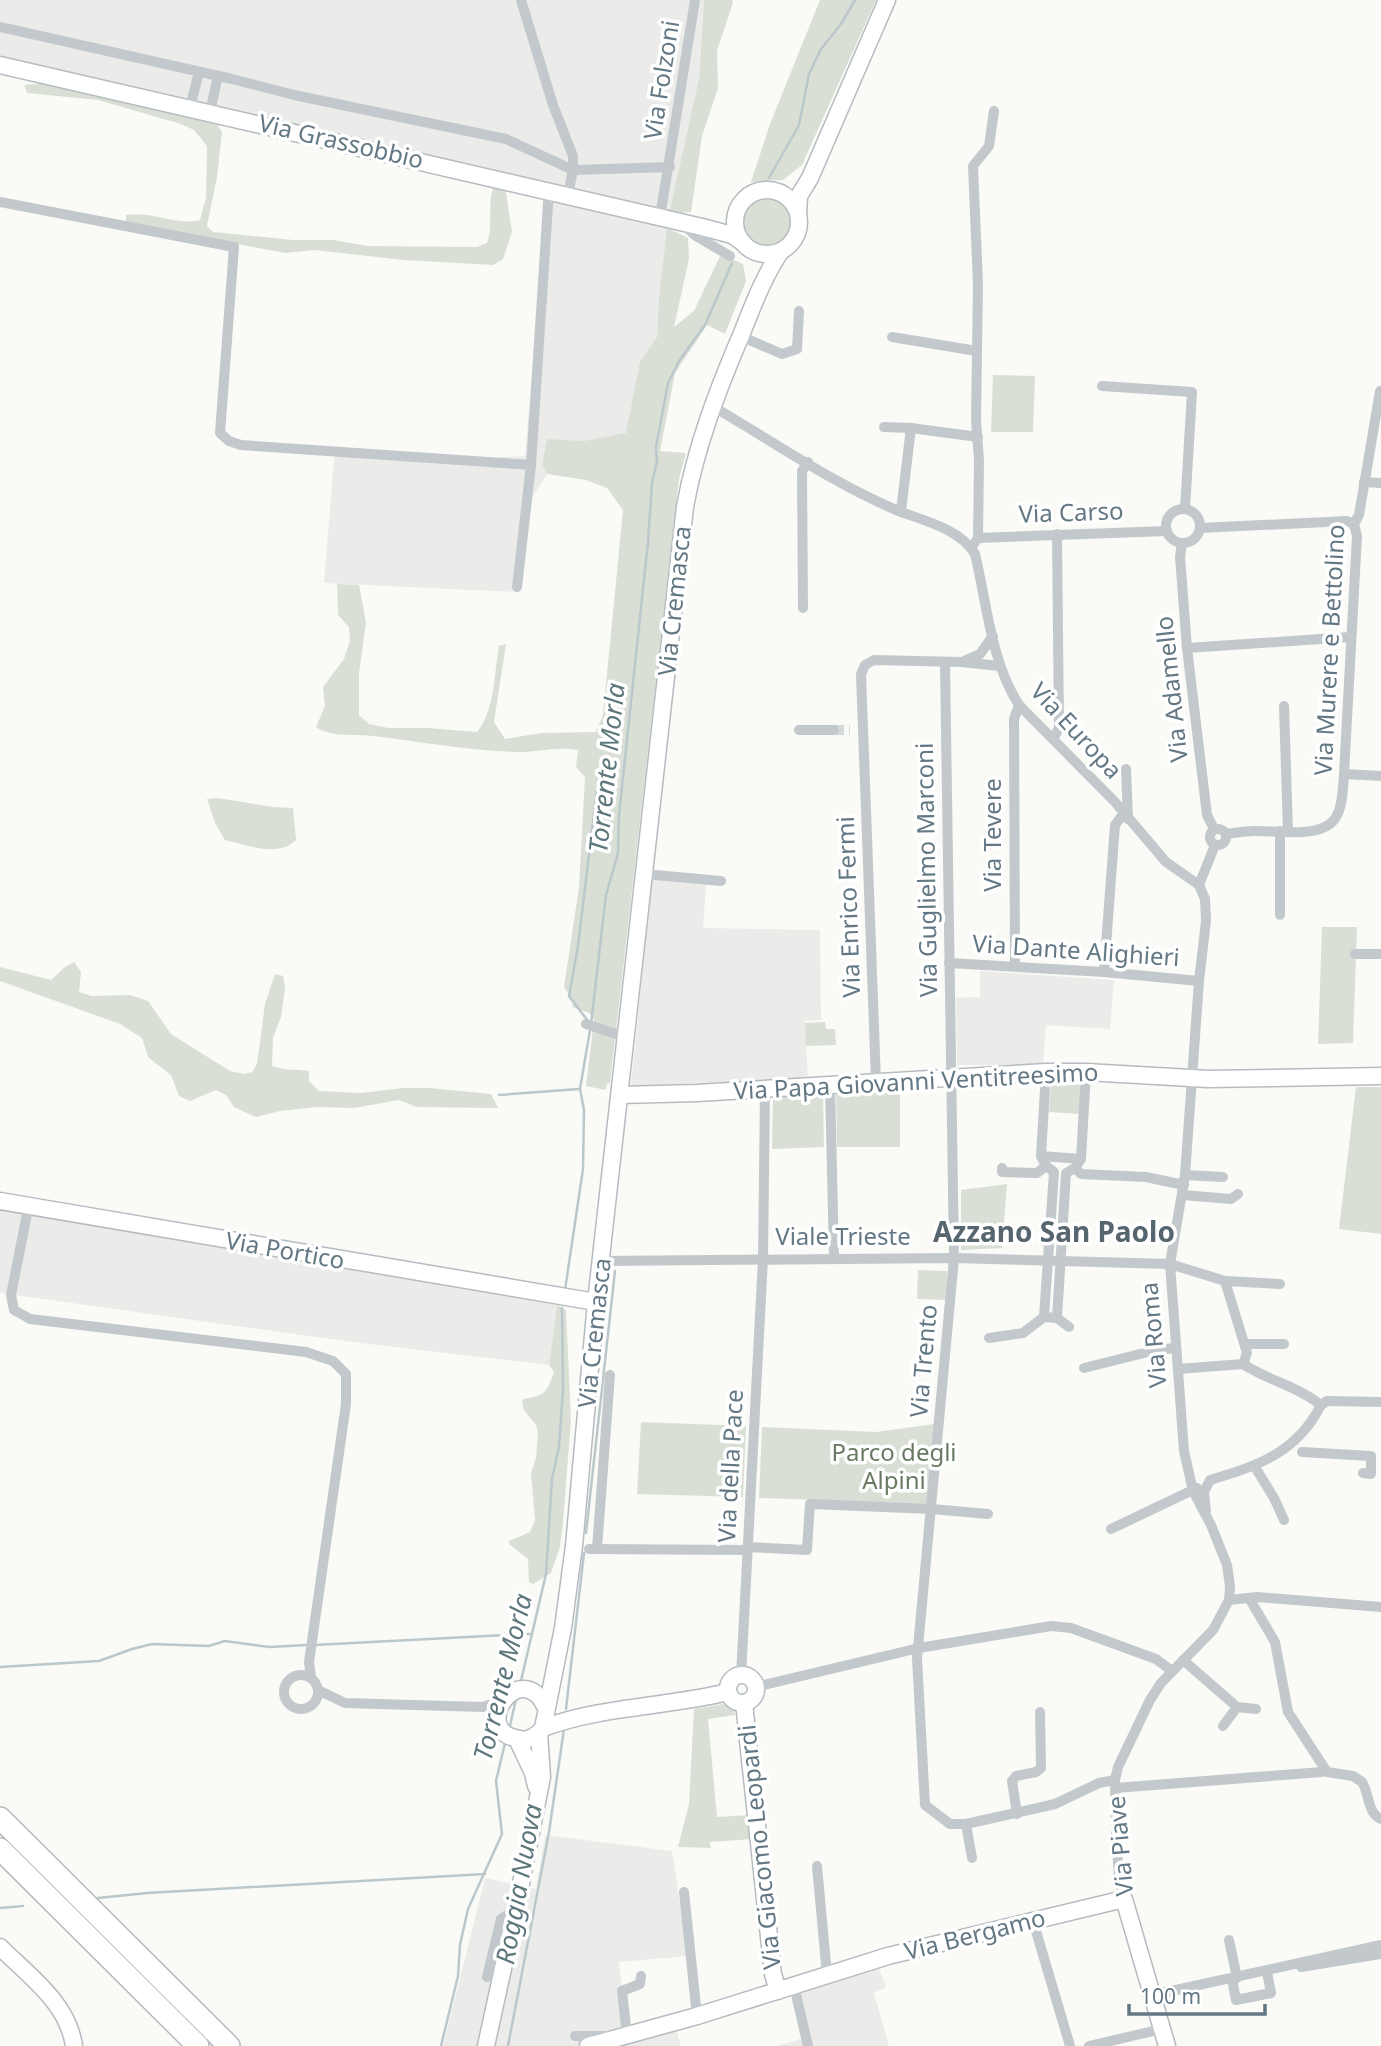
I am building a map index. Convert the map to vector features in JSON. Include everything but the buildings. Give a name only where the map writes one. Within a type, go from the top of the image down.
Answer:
[{"type":"highway","points":[[0,1818],[229,2046]]},
{"type":"highway","points":[[0,1849],[198,2046]]},
{"type":"main road","points":[[741,202],[735,222],[737,232],[745,244],[764,254],[781,251],[795,238],[799,224],[799,196],[813,170],[887,0]]},
{"type":"main road","name":"Via Grassobbio","points":[[0,65],[702,226],[732,235],[745,244]]},
{"type":"main road","points":[[779,192],[813,170]]},
{"type":"main road","points":[[702,226],[726,215],[750,195],[760,191],[779,192],[791,201],[798,214]]},
{"type":"main road","name":"Via Cremasca","points":[[745,244],[759,269],[758,292]]},
{"type":"main road","name":"Via Cremasca","points":[[485,2046],[542,1776],[544,1721],[563,1628],[574,1546],[596,1303],[685,507],[712,406],[758,292],[781,251]]},
{"type":"main road","name":"Via Papa Giovanni Ventitreesimo","points":[[620,1095],[1046,1072],[1191,1078],[1381,1076]]},
{"type":"main road","name":"Via Portico","points":[[0,1201],[596,1303]]},
{"type":"main road","points":[[570,1299],[582,1294],[600,1268]]},
{"type":"main road","name":"Via Cremasca","points":[[537,1795],[533,1773],[510,1736],[508,1699],[540,1682],[563,1628]]},
{"type":"main road","points":[[741,1676],[749,1678],[755,1687],[752,1699],[744,1703],[734,1701],[728,1692],[731,1681],[741,1676]]},
{"type":"main road","points":[[510,1736],[527,1739],[544,1721],[690,1701],[728,1692]]},
{"type":"main road","points":[[508,1699],[538,1696],[544,1721]]},
{"type":"main road","name":"Via Giacomo Leopardi","points":[[744,1703],[773,1974],[786,1988]]},
{"type":"main road","name":"Via Bergamo","points":[[582,2041],[627,2036],[899,1953],[1124,1899]]},
{"type":"main road","name":"Via Piave","points":[[1124,1899],[1167,2046]]},
{"type":"main road","points":[[0,1947],[56,2002],[67,2020],[74,2046]]},
{"type":"street","points":[[521,0],[553,104],[573,156],[568,195]]},
{"type":"street","name":"Via Folzoni","points":[[660,217],[695,0]]},
{"type":"street","points":[[0,27],[306,98],[506,139],[573,170]]},
{"type":"street","points":[[190,107],[199,72]]},
{"type":"street","points":[[211,112],[218,76]]},
{"type":"street","points":[[712,406],[853,489],[949,531],[971,548],[978,538],[978,284],[973,166],[989,146],[994,111]]},
{"type":"street","name":"Via Folzoni","points":[[573,170],[670,167]]},
{"type":"street","points":[[517,587],[531,465],[549,190]]},
{"type":"street","points":[[0,202],[234,247],[220,433],[229,442],[531,465]]},
{"type":"street","name":"Via Grassobbio","points":[[682,223],[696,236],[730,256]]},
{"type":"street","points":[[740,336],[782,354],[797,349],[799,311]]},
{"type":"street","points":[[892,337],[978,351]]},
{"type":"street","points":[[1102,386],[1192,393],[1185,509]]},
{"type":"street","name":"Via Murere e Bettolino","points":[[1214,829],[1221,829],[1226,834],[1310,832],[1327,827],[1336,818],[1342,799],[1344,774],[1357,536],[1354,524],[1359,515],[1380,391]]},
{"type":"street","points":[[884,427],[911,428],[978,438]]},
{"type":"street","points":[[901,512],[911,428]]},
{"type":"street","points":[[803,608],[802,471],[808,462]]},
{"type":"street","points":[[1364,482],[1381,483]]},
{"type":"street","points":[[1185,509],[1194,513],[1200,528],[1196,537],[1182,543],[1173,540],[1166,526],[1174,511],[1185,509]]},
{"type":"street","points":[[1200,528],[1347,521],[1354,524]]},
{"type":"street","name":"Via Carso","points":[[978,538],[1167,531]]},
{"type":"street","points":[[1053,739],[1059,728],[1057,534]]},
{"type":"street","name":"Via Adamello","points":[[1182,543],[1180,558],[1187,648],[1207,815],[1214,829]]},
{"type":"street","name":"Via Europa","points":[[971,548],[975,554],[1000,666],[1008,688],[1019,705],[1126,816],[1166,862],[1199,885]]},
{"type":"street","points":[[961,662],[980,654],[993,635]]},
{"type":"street","points":[[1187,648],[1350,637]]},
{"type":"street","name":"Via Enrico Fermi","points":[[876,1082],[861,674],[865,665],[874,660],[961,662],[1000,666]]},
{"type":"street","name":"Via Guglielmo Marconi","points":[[945,662],[954,1258]]},
{"type":"street","name":"Via Tevere","points":[[1016,967],[1014,719],[1019,705]]},
{"type":"street","name":"Via Murere e Bettolino","points":[[1280,915],[1284,831],[1284,706]]},
{"type":"street","points":[[799,730],[834,730]]},
{"type":"street","points":[[850,730],[863,730]]},
{"type":"street","points":[[1104,972],[1115,825],[1126,816],[1126,769]]},
{"type":"street","points":[[1344,774],[1381,776]]},
{"type":"street","points":[[1214,829],[1210,834],[1210,841],[1215,845],[1222,844],[1226,840],[1226,834]]},
{"type":"street","points":[[1191,1078],[1206,921],[1205,899],[1199,885],[1215,845]]},
{"type":"street","points":[[644,874],[721,881]]},
{"type":"street","points":[[1355,954],[1381,954]]},
{"type":"street","name":"Via Dante Alighieri","points":[[949,964],[1104,972],[1199,981]]},
{"type":"street","points":[[586,1024],[625,1037]]},
{"type":"street","points":[[1045,1317],[1049,1261],[1046,1072]]},
{"type":"street","points":[[1057,1318],[1061,1261],[1086,1072]]},
{"type":"street","name":"Via Roma","points":[[1191,1078],[1184,1185],[1170,1264],[1184,1451],[1193,1491]]},
{"type":"street","points":[[830,1085],[834,1258]]},
{"type":"street","name":"Via della Pace","points":[[741,1676],[763,1259],[765,1089]]},
{"type":"street","points":[[1047,1164],[1074,1166]]},
{"type":"street","points":[[1002,1168],[1002,1172],[1037,1172],[1047,1164],[1074,1166],[1081,1174],[1146,1177],[1231,1199],[1238,1194]]},
{"type":"street","points":[[1184,1185],[1223,1178]]},
{"type":"street","points":[[24,1206],[28,1209],[11,1295],[14,1310],[21,1315],[30,1319],[306,1352],[333,1361],[346,1374],[346,1404],[309,1662],[311,1678],[318,1690],[345,1703],[508,1699]]},
{"type":"street","name":"Viale Trieste","points":[[600,1268],[763,1259],[954,1258],[1170,1264],[1225,1281],[1280,1284]]},
{"type":"street","name":"Via Trento","points":[[954,1258],[918,1658],[925,1805],[950,1824],[966,1824]]},
{"type":"street","points":[[1225,1281],[1247,1353],[1243,1364]]},
{"type":"street","points":[[989,1338],[1023,1333],[1045,1317],[1057,1318],[1069,1327]]},
{"type":"street","points":[[1245,1344],[1284,1343]]},
{"type":"street","points":[[1084,1368],[1156,1350],[1175,1348]]},
{"type":"street","points":[[1178,1369],[1243,1364],[1257,1373],[1295,1387],[1321,1405]]},
{"type":"street","points":[[610,1375],[593,1549],[807,1550],[810,1504],[988,1514]]},
{"type":"street","points":[[1111,1530],[1193,1491],[1210,1480],[1255,1467],[1303,1433],[1321,1405],[1327,1401],[1381,1402]]},
{"type":"street","points":[[1302,1451],[1303,1433]]},
{"type":"street","points":[[1278,1453],[1302,1451],[1340,1457],[1371,1455],[1371,1474],[1363,1473]]},
{"type":"street","points":[[1255,1467],[1284,1520]]},
{"type":"street","points":[[1209,1520],[1204,1492],[1210,1480]]},
{"type":"street","points":[[1193,1491],[1209,1520],[1227,1564],[1229,1600],[1249,1598],[1381,1607]]},
{"type":"street","points":[[1249,1598],[1275,1642],[1288,1712],[1324,1772]]},
{"type":"street","name":"Via Piave","points":[[1124,1899],[1119,1879],[1115,1784],[1122,1758],[1150,1700],[1172,1671],[1213,1630],[1229,1600]]},
{"type":"street","points":[[755,1687],[919,1648],[1051,1626],[1071,1628],[1156,1659],[1172,1671]]},
{"type":"street","points":[[1183,1660],[1237,1707],[1256,1709]]},
{"type":"street","points":[[309,1662],[299,1676],[285,1686],[288,1703],[292,1707],[304,1709],[332,1698]]},
{"type":"street","points":[[299,1676],[311,1678]]},
{"type":"street","points":[[314,1704],[318,1690]]},
{"type":"street","points":[[1223,1726],[1237,1707]]},
{"type":"street","points":[[1017,1814],[1012,1781],[1016,1776],[1036,1772],[1041,1768],[1040,1712]]},
{"type":"street","points":[[972,1858],[966,1824],[1055,1804],[1099,1783],[1324,1772],[1353,1776],[1362,1782],[1372,1811],[1381,1819]]},
{"type":"street","points":[[817,1866],[827,1975]]},
{"type":"street","points":[[684,1892],[697,2016]]},
{"type":"street","name":"Via Cremasca","points":[[487,1978],[501,1919],[516,1909]]},
{"type":"street","points":[[1033,1921],[1070,2046]]},
{"type":"street","points":[[1229,1940],[1236,2000],[1271,1993],[1270,1971]]},
{"type":"street","points":[[1153,1995],[1381,1945]]},
{"type":"street","points":[[1270,1971],[1318,1966],[1381,1954]]},
{"type":"street","points":[[627,2036],[622,1991],[640,1984],[641,1976]]},
{"type":"street","points":[[786,1988],[808,2046]]},
{"type":"street","points":[[1089,2046],[1162,2029]]},
{"type":"shaded area","points":[[0,0],[704,0],[699,77],[669,214],[0,59]]},
{"type":"shaded area","points":[[543,197],[667,228],[657,337],[640,361],[626,434],[583,441],[547,440],[542,464],[547,474],[531,499],[518,592],[324,583],[335,447],[478,458],[525,456],[537,315]]},
{"type":"shaded area","points":[[652,879],[706,884],[703,928],[820,930],[821,1020],[805,1021],[808,1079],[631,1086]]},
{"type":"shaded area","points":[[980,971],[1114,980],[1110,1029],[1046,1025],[1043,1065],[957,1065],[956,998],[980,997]]},
{"type":"shaded area","points":[[0,1206],[557,1305],[549,1365],[352,1342],[0,1293]]},
{"type":"shaded area","points":[[545,1835],[672,1851],[688,1956],[619,1962],[627,2036],[673,2021],[681,2046],[443,2046],[485,1878],[536,1889]]},
{"type":"shaded area","points":[[876,1961],[886,1987],[874,1993],[889,2046],[777,2046],[803,2038],[789,1985]]},
{"type":"green space","points":[[704,0],[733,2],[717,51],[718,88],[702,136],[691,212],[669,214],[699,78]]},
{"type":"green space","points":[[820,0],[876,0],[802,165],[783,180],[751,182],[770,124]]},
{"type":"green space","points":[[46,83],[215,121],[222,132],[217,177],[207,226],[213,232],[293,240],[333,240],[368,246],[477,247],[487,243],[489,236],[491,198],[495,184],[508,187],[506,193],[512,232],[503,259],[493,265],[403,260],[315,250],[285,253],[126,223],[126,215],[136,214],[182,221],[200,220],[206,198],[207,146],[194,130],[181,124],[98,100],[27,93],[24,85]]},
{"type":"green space","points":[[768,196],[786,203],[793,221],[786,239],[768,246],[750,239],[743,221],[750,203]]},
{"type":"green space","points":[[667,228],[688,238],[689,259],[674,327],[694,311],[721,254],[743,264],[746,281],[725,334],[707,325],[675,373],[660,451],[686,453],[679,479],[610,1083],[607,1084],[606,1090],[586,1086],[594,1019],[589,1013],[573,1007],[572,999],[564,987],[579,887],[585,777],[576,767],[578,750],[482,750],[337,734],[316,727],[325,706],[323,687],[344,659],[350,641],[349,627],[338,615],[337,584],[359,585],[366,622],[359,674],[359,715],[369,724],[388,728],[477,732],[491,703],[499,646],[506,644],[494,722],[505,739],[541,733],[596,732],[603,715],[623,510],[607,488],[586,480],[547,474],[542,464],[547,439],[583,441],[626,433],[640,361],[657,337]]},
{"type":"green space","points":[[993,375],[1035,376],[1033,432],[991,432]]},
{"type":"green space","points":[[218,798],[293,808],[296,840],[281,848],[272,849],[225,840],[216,825],[207,799]]},
{"type":"green space","points":[[1322,927],[1357,927],[1353,1043],[1318,1044]]},
{"type":"green space","points":[[74,962],[81,972],[79,992],[92,996],[130,995],[148,1001],[171,1034],[230,1071],[244,1074],[252,1072],[257,1064],[265,1004],[275,974],[283,976],[285,988],[281,1017],[273,1037],[272,1066],[309,1071],[309,1081],[319,1091],[361,1093],[430,1088],[491,1094],[498,1108],[417,1107],[399,1100],[354,1108],[317,1107],[280,1111],[256,1117],[234,1107],[226,1095],[216,1090],[190,1101],[179,1096],[171,1075],[148,1057],[142,1038],[120,1024],[0,981],[0,967],[51,980]]},
{"type":"green space","points":[[825,1022],[826,1029],[835,1029],[836,1045],[806,1046],[805,1023]]},
{"type":"green space","points":[[1082,1079],[1080,1114],[1049,1112],[1051,1080]]},
{"type":"green space","points":[[1356,1087],[1381,1087],[1381,1234],[1339,1229]]},
{"type":"green space","points":[[900,1089],[900,1147],[837,1147],[836,1093]]},
{"type":"green space","points":[[823,1093],[824,1147],[772,1149],[773,1097]]},
{"type":"green space","points":[[1007,1184],[1002,1248],[961,1250],[961,1190]]},
{"type":"green space","points":[[918,1270],[947,1271],[946,1300],[917,1299]]},
{"type":"green space","points":[[557,1305],[566,1310],[571,1420],[563,1522],[560,1547],[551,1573],[533,1584],[529,1582],[528,1559],[509,1544],[509,1541],[530,1532],[535,1520],[531,1473],[536,1458],[538,1433],[522,1402],[545,1392],[552,1379],[554,1372],[549,1365]]},
{"type":"green space","points":[[641,1422],[746,1426],[743,1497],[637,1494]]},
{"type":"green space","name":"Parco degli Alpini","points":[[934,1424],[928,1504],[759,1498],[762,1427],[876,1432]]},
{"type":"green space","points":[[723,1704],[733,1709],[735,1715],[708,1719],[717,1817],[751,1815],[753,1839],[710,1842],[711,1848],[678,1847],[689,1804],[694,1709]]},
{"type":"waterway","name":"Torrente Morla","points":[[769,178],[799,125],[809,74],[821,49],[841,24],[855,0]]},
{"type":"waterway","name":"Torrente Morla","points":[[591,1024],[606,895],[618,853],[619,815],[652,483],[657,461],[656,447],[668,383],[679,361],[705,325],[732,263]]},
{"type":"waterway","name":"Roggia Nuova","points":[[588,1021],[569,996],[578,946],[597,789]]},
{"type":"waterway","name":"Torrente Morla","points":[[565,1290],[583,1169],[584,1110],[580,1089],[590,1030]]},
{"type":"waterway","points":[[499,1095],[579,1089]]},
{"type":"waterway","name":"Roggia Nuova","points":[[586,1533],[615,1271]]},
{"type":"waterway","name":"Torrente Morla","points":[[520,1685],[546,1574],[552,1479],[559,1447],[563,1389],[562,1308]]},
{"type":"waterway","name":"Roggia Nuova","points":[[566,1709],[584,1553]]},
{"type":"waterway","points":[[521,1634],[532,1634]]},
{"type":"waterway","points":[[314,1645],[506,1635]]},
{"type":"waterway","points":[[0,1667],[99,1661],[152,1644],[209,1646],[225,1641],[269,1647],[308,1645]]},
{"type":"waterway","name":"Torrente Morla","points":[[509,1730],[516,1699]]},
{"type":"waterway","name":"Roggia Nuova","points":[[508,2046],[549,1832],[564,1729]]},
{"type":"waterway","name":"Torrente Morla","points":[[441,2046],[458,1976],[460,1945],[468,1909],[502,1834],[496,1781],[506,1739]]},
{"type":"waterway","points":[[98,1898],[485,1874]]},
{"type":"waterway","points":[[0,1908],[23,1906]]},
{"type":"tunnel","points":[[834,730],[850,730]]},
{"type":"district","name":"Azzano San Paolo","points":[[1054,1232]]}]
